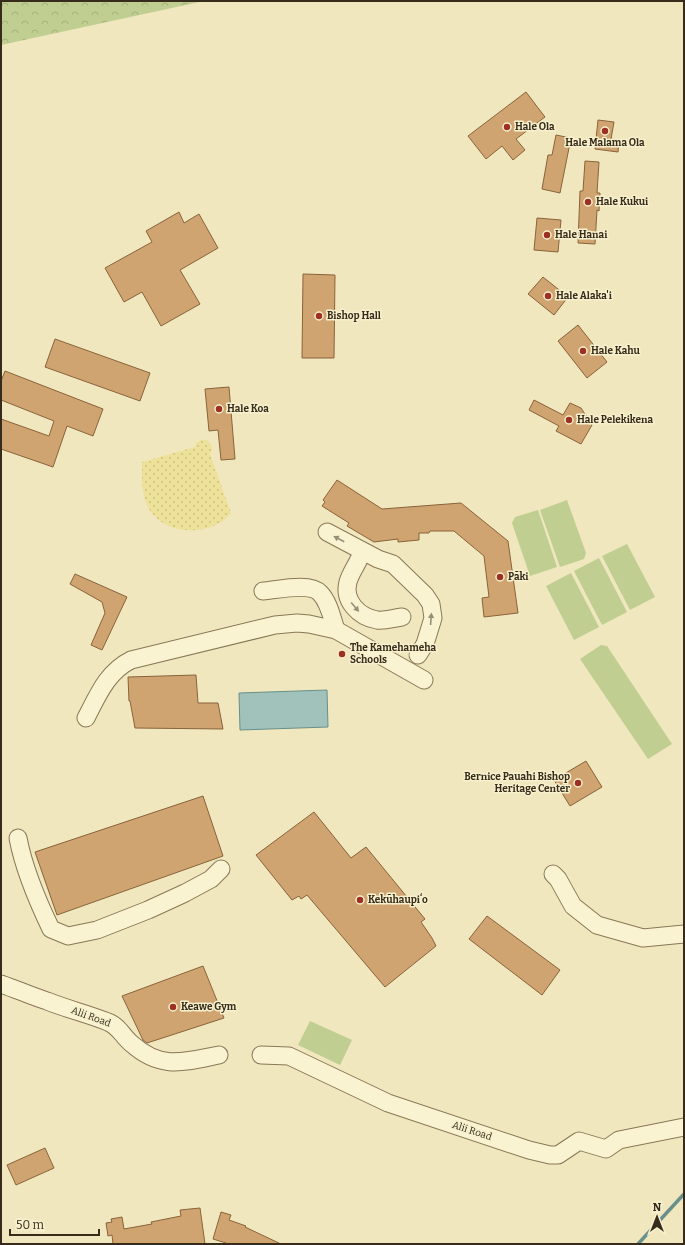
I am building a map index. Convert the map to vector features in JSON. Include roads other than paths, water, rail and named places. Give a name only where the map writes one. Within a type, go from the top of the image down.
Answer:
[{"type":"street","points":[[327,532],[378,560],[393,564],[425,595],[431,604],[433,618],[425,644],[418,655]]},
{"type":"street","points":[[359,559],[348,582],[348,597],[354,609],[366,617],[378,620],[402,618]]},
{"type":"street","points":[[263,591],[299,587],[315,589],[320,592],[327,604],[336,630]]},
{"type":"street","points":[[86,718],[108,678],[119,667],[131,660],[275,625],[297,623],[336,630],[424,680]]},
{"type":"street","points":[[18,838],[21,855],[37,901],[51,929],[68,936],[97,930],[148,910],[192,890],[211,879],[221,869]]},
{"type":"street","points":[[554,874],[573,906],[597,925],[643,938],[684,934]]},
{"type":"street","name":"Alii Road","points":[[1,984],[109,1022],[120,1030],[130,1043],[137,1049],[153,1058],[174,1063],[219,1056]]},
{"type":"street","name":"Alii Road","points":[[261,1056],[289,1056],[400,1107],[530,1150],[550,1155],[558,1155],[579,1141],[606,1149],[619,1140],[684,1127]]},
{"type":"water","points":[[327,690],[328,727],[240,730],[239,693]]},
{"type":"waterway","points":[[638,1244],[684,1194]]},
{"type":"place","name":"Hale Ola","points":[[507,127]]},
{"type":"place","name":"Hale Malama Ola","points":[[605,131]]},
{"type":"place","name":"Hale Kukui","points":[[588,202]]},
{"type":"place","name":"Hale Hanai","points":[[547,235]]},
{"type":"place","name":"Hale Alaka'i","points":[[548,296]]},
{"type":"place","name":"Bishop Hall","points":[[319,316]]},
{"type":"place","name":"Hale Kahu","points":[[583,351]]},
{"type":"place","name":"Hale Koa","points":[[219,409]]},
{"type":"place","name":"Hale Pelekikena","points":[[569,420]]},
{"type":"place","name":"Pāki","points":[[500,577]]},
{"type":"place","name":"The Kamehameha Schools","points":[[342,654]]},
{"type":"place","name":"Bernice Pauahi Bishop Heritage Center","points":[[578,783]]},
{"type":"place","name":"Kekūhaupiʻo","points":[[360,900]]},
{"type":"place","name":"Keawe Gym","points":[[173,1007]]}]
